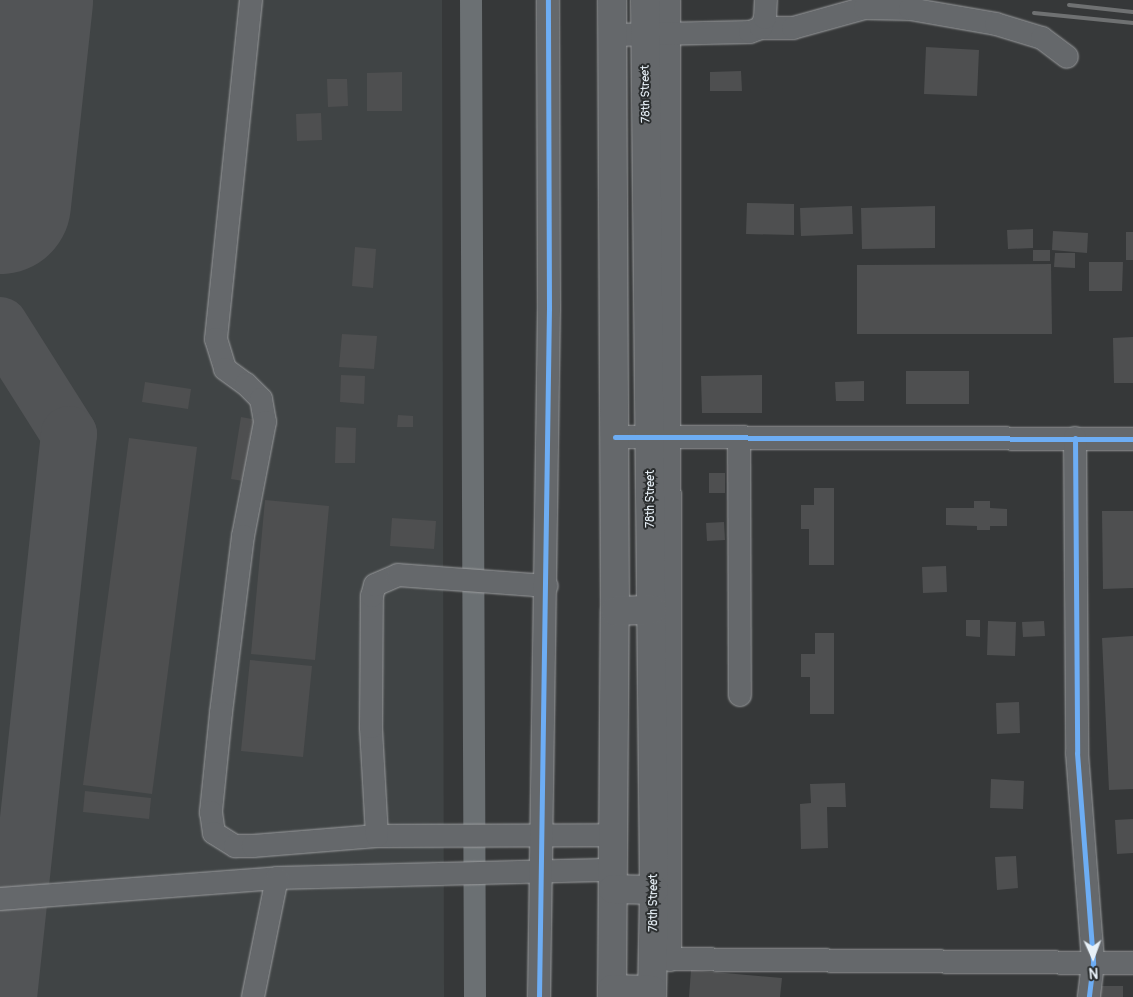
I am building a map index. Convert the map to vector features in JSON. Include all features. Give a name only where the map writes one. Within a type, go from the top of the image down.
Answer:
[{"type":"main road","points":[[612,0],[615,436],[612,993],[652,993]]},
{"type":"main road","name":"78th Street","points":[[645,0],[657,34],[661,437],[652,610],[654,890],[662,959],[652,993]]},
{"type":"main road","points":[[615,611],[652,610]]},
{"type":"main road","points":[[614,880],[654,890]]},
{"type":"street","points":[[251,0],[216,339],[225,370],[261,399],[265,422],[243,536],[211,812],[214,833],[236,846],[377,836],[459,834],[614,835]]},
{"type":"street","points":[[539,997],[547,586],[548,0]]},
{"type":"street","points":[[657,34],[669,0]]},
{"type":"street","points":[[761,28],[766,18],[766,0]]},
{"type":"street","points":[[613,35],[750,32],[761,28],[793,28],[865,8],[910,9],[970,18],[1042,38],[1067,57]]},
{"type":"street","points":[[615,436],[1133,439]]},
{"type":"street","points":[[661,437],[662,959],[1133,963]]},
{"type":"street","points":[[739,437],[740,695]]},
{"type":"street","points":[[1075,438],[1077,753],[1093,963],[1089,997]]},
{"type":"street","points":[[377,836],[372,727],[374,591],[384,579],[398,576],[493,580],[547,586]]},
{"type":"street","points":[[0,899],[277,878],[465,872],[541,870],[614,880]]},
{"type":"street","points":[[252,997],[277,878]]},
{"type":"shaded area","points":[[0,0],[442,0],[444,997],[0,997]]},
{"type":"building","points":[[926,47],[979,50],[977,96],[924,94]]},
{"type":"building","points":[[741,71],[742,91],[710,91],[710,72]]},
{"type":"building","points":[[402,72],[402,111],[367,111],[367,73]]},
{"type":"building","points":[[327,79],[347,79],[348,106],[328,107]]},
{"type":"building","points":[[321,113],[322,140],[297,141],[296,114]]},
{"type":"building","points":[[747,203],[794,204],[794,235],[746,234]]},
{"type":"building","points":[[852,206],[853,234],[801,236],[800,208]]},
{"type":"building","points":[[935,206],[935,248],[862,249],[861,208]]},
{"type":"building","points":[[1033,229],[1033,248],[1008,249],[1007,230]]},
{"type":"building","points":[[1053,231],[1088,233],[1087,253],[1052,250]]},
{"type":"building","points":[[1126,232],[1133,232],[1133,260],[1126,260]]},
{"type":"building","points":[[355,247],[376,249],[373,288],[352,286]]},
{"type":"building","points":[[1033,250],[1050,250],[1050,261],[1033,261]]},
{"type":"building","points":[[1055,253],[1075,253],[1075,268],[1054,267]]},
{"type":"building","points":[[1089,262],[1123,262],[1122,291],[1089,291]]},
{"type":"building","points":[[1051,264],[1052,334],[857,334],[857,265]]},
{"type":"building","points":[[342,334],[377,336],[374,369],[339,367]]},
{"type":"building","points":[[1133,337],[1133,383],[1114,383],[1113,338]]},
{"type":"building","points":[[906,371],[969,371],[969,404],[906,404]]},
{"type":"building","points":[[341,375],[365,376],[364,404],[340,402]]},
{"type":"building","points":[[762,375],[762,413],[702,413],[701,376]]},
{"type":"building","points":[[864,381],[864,401],[836,401],[835,382]]},
{"type":"building","points":[[145,382],[191,389],[188,409],[142,402]]},
{"type":"building","points":[[398,415],[413,416],[413,427],[397,427]]},
{"type":"building","points":[[241,417],[258,420],[249,482],[231,479]]},
{"type":"building","points":[[336,427],[356,428],[355,463],[335,463]]},
{"type":"building","points":[[129,438],[197,447],[152,794],[83,785]]},
{"type":"building","points":[[709,473],[725,473],[725,493],[709,493]]},
{"type":"building","points":[[814,488],[834,488],[834,565],[809,565],[809,529],[801,529],[801,505],[814,505]]},
{"type":"building","points":[[265,500],[329,506],[315,660],[251,654]]},
{"type":"building","points":[[974,501],[990,501],[990,508],[1007,509],[1007,526],[990,526],[990,530],[977,530],[977,526],[946,525],[946,508],[974,508]]},
{"type":"building","points":[[1102,511],[1133,511],[1133,588],[1103,589]]},
{"type":"building","points":[[392,518],[436,521],[434,549],[390,546]]},
{"type":"building","points":[[724,522],[725,540],[707,541],[706,523]]},
{"type":"building","points":[[946,566],[947,592],[923,593],[922,567]]},
{"type":"building","points":[[966,620],[980,620],[980,637],[966,636]]},
{"type":"building","points":[[988,621],[1016,622],[1015,656],[987,655]]},
{"type":"building","points":[[1044,621],[1045,636],[1023,637],[1022,622]]},
{"type":"building","points":[[815,633],[834,633],[834,714],[810,714],[810,677],[801,677],[801,654],[815,654]]},
{"type":"building","points":[[1133,636],[1133,789],[1109,790],[1102,638]]},
{"type":"building","points":[[250,660],[312,666],[303,757],[241,751]]},
{"type":"building","points":[[1019,702],[1020,733],[997,734],[996,703]]},
{"type":"building","points":[[991,779],[1024,781],[1023,809],[990,808]]},
{"type":"building","points":[[845,783],[846,807],[827,807],[828,848],[801,849],[800,804],[811,803],[810,784]]},
{"type":"building","points":[[85,791],[151,798],[149,819],[83,812]]},
{"type":"building","points":[[1133,819],[1133,853],[1117,854],[1115,820]]},
{"type":"building","points":[[1016,856],[1018,888],[997,890],[995,857]]},
{"type":"building","points":[[691,970],[782,978],[780,997],[689,997]]},
{"type":"building","points":[[1095,986],[1123,986],[1123,997],[1095,997]]},
{"type":"waterway","points":[[471,0],[475,997]]},
{"type":"taxiway","points":[[0,325],[69,434],[9,997]]},
{"type":"runway","points":[[0,203],[22,0]]},
{"type":"railway","points":[[1069,5],[1133,12]]},
{"type":"railway","points":[[1034,13],[1133,23]]},
{"type":"cycle path","points":[[539,997],[549,309],[548,0]]},
{"type":"cycle path","points":[[615,437],[1133,439]]},
{"type":"cycle path","points":[[1075,438],[1077,753],[1093,963],[1089,997]]}]
